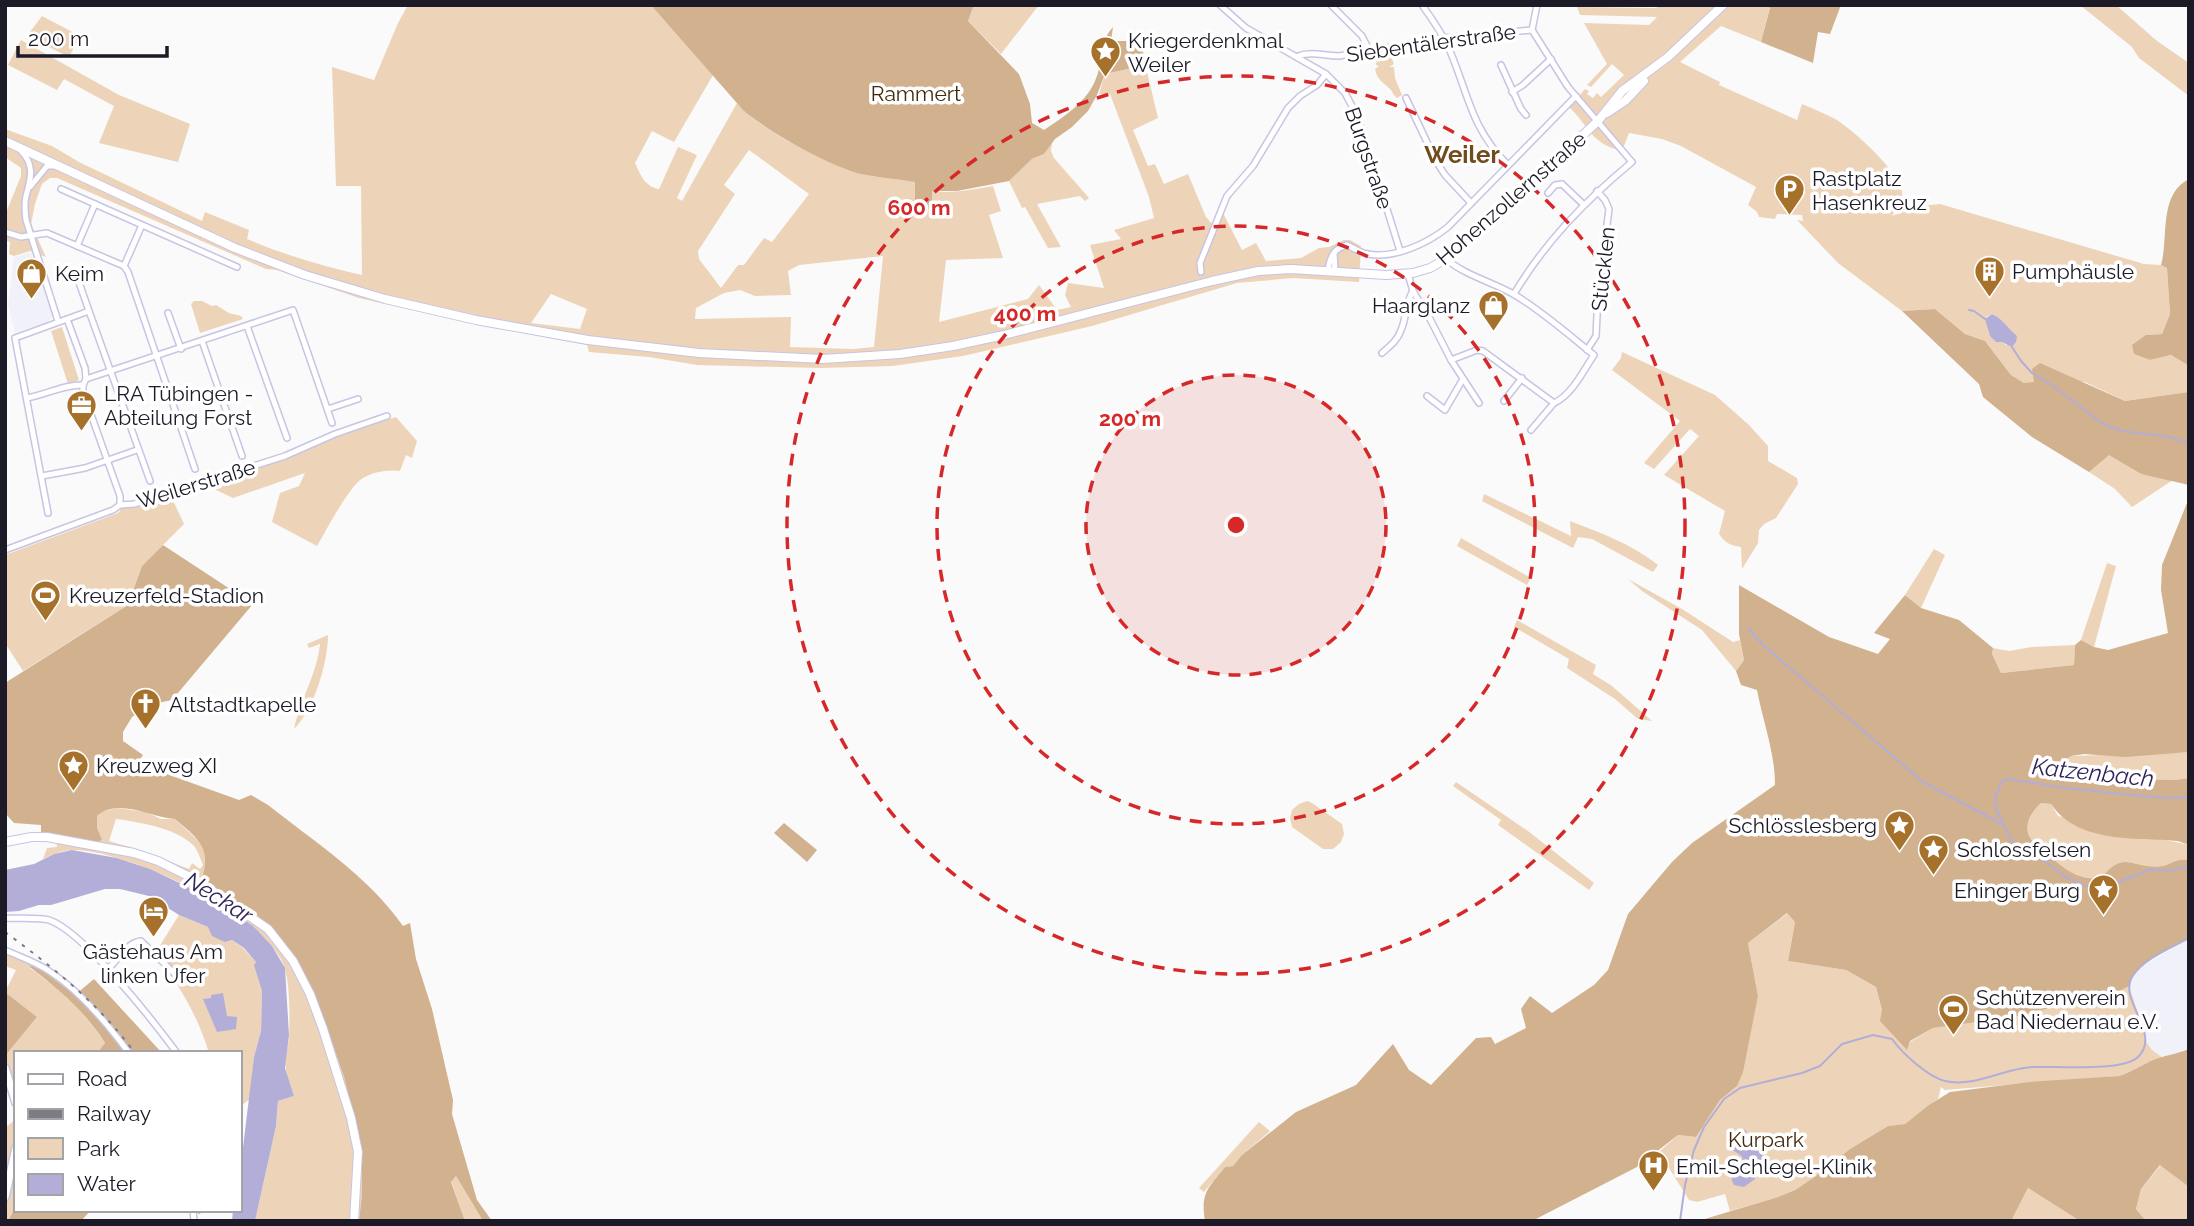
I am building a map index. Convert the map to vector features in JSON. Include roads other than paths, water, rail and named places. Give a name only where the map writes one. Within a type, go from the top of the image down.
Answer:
[{"type":"main road","name":"Hohenzollernstraße","points":[[8,142],[163,216],[305,275],[368,295],[476,320],[588,340],[699,353],[823,359],[927,351],[1004,335],[1236,275],[1291,269],[1377,275],[1408,274],[1430,268],[1447,259],[1604,114],[1625,101],[1723,5]]},
{"type":"main road","points":[[5,842],[47,837],[134,853],[158,861],[198,881],[268,929],[293,961],[310,994],[351,1118],[358,1152],[354,1221]]},
{"type":"street","name":"Burgstraße","points":[[1220,5],[1246,28],[1326,74],[1345,93],[1353,108],[1400,251]]},
{"type":"street","points":[[1331,5],[1362,36],[1369,50]]},
{"type":"street","points":[[1422,5],[1449,50],[1479,128],[1508,165]]},
{"type":"street","points":[[1532,30],[1537,5]]},
{"type":"street","name":"Siebentälerstraße","points":[[1298,56],[1311,53],[1339,56],[1442,38],[1532,30],[1568,87],[1632,162],[1597,191]]},
{"type":"street","points":[[1512,92],[1551,59]]},
{"type":"street","name":"Siebentälerstraße","points":[[1501,65],[1512,92],[1526,115]]},
{"type":"street","points":[[1200,272],[1200,263],[1227,197],[1253,166],[1289,108],[1326,74]]},
{"type":"street","points":[[1332,270],[1334,253],[1340,246],[1347,245],[1371,255],[1400,251],[1432,240],[1448,227],[1576,96]]},
{"type":"street","points":[[1406,98],[1436,162],[1471,203]]},
{"type":"street","points":[[8,142],[27,158],[32,170]]},
{"type":"street","points":[[42,157],[32,170],[25,210],[58,321]]},
{"type":"street","points":[[38,175],[42,157]]},
{"type":"street","points":[[28,189],[47,166],[65,168]]},
{"type":"street","points":[[1548,193],[1555,185],[1562,184],[1583,204]]},
{"type":"street","points":[[61,189],[237,267]]},
{"type":"street","points":[[1514,294],[1550,241],[1597,191]]},
{"type":"street","name":"Stücklen","points":[[1587,350],[1596,336],[1598,295],[1609,209],[1597,191]]},
{"type":"street","points":[[77,246],[95,204]]},
{"type":"street","points":[[124,265],[142,225]]},
{"type":"street","points":[[5,232],[21,237],[46,233],[124,265],[195,469]]},
{"type":"street","points":[[1447,259],[1455,266],[1514,294],[1594,355],[1568,393],[1554,403],[1531,430]]},
{"type":"street","points":[[75,271],[150,481]]},
{"type":"street","points":[[1408,274],[1413,291],[1451,360],[1479,402]]},
{"type":"street","points":[[1382,352],[1397,338],[1402,329],[1413,291]]},
{"type":"street","points":[[27,398],[77,385],[293,310],[332,423]]},
{"type":"street","points":[[48,513],[15,338],[89,311]]},
{"type":"street","points":[[168,313],[181,349]]},
{"type":"street","points":[[67,318],[85,368],[83,392],[120,496],[120,505]]},
{"type":"street","points":[[247,326],[287,438]]},
{"type":"street","points":[[202,341],[242,456]]},
{"type":"street","points":[[1451,360],[1483,351],[1554,403]]},
{"type":"street","points":[[1504,401],[1522,378]]},
{"type":"street","points":[[1427,396],[1445,410],[1464,379]]},
{"type":"street","points":[[328,409],[358,399]]},
{"type":"street","name":"Weilerstraße","points":[[5,550],[113,510],[120,505],[134,505],[285,456],[335,434],[387,416]]},
{"type":"street","points":[[42,476],[86,468],[137,450]]},
{"type":"street","points":[[5,918],[48,920],[76,938],[108,969],[175,1051]]},
{"type":"street","points":[[108,969],[130,944],[141,940],[176,975]]},
{"type":"street","points":[[5,950],[50,971],[73,990],[127,1051]]},
{"type":"street","points":[[5,1068],[14,1097]]},
{"type":"street","points":[[5,1197],[14,1156]]},
{"type":"water","points":[[1992,314],[2017,336],[2012,347],[1996,342],[1990,336],[1985,319]]},
{"type":"water","points":[[72,850],[117,858],[150,869],[186,886],[253,926],[272,946],[285,968],[289,1035],[285,1068],[294,1096],[278,1101],[276,1126],[255,1221],[232,1221],[233,1212],[242,1212],[242,1156],[254,1057],[261,1031],[262,991],[254,965],[256,962],[244,948],[232,940],[225,942],[212,936],[208,927],[179,915],[149,896],[120,889],[105,889],[51,905],[5,912],[5,870],[34,864],[54,854]]},
{"type":"water","points":[[223,993],[227,1016],[237,1017],[236,1029],[217,1032],[203,999]]},
{"type":"water","points":[[1742,1129],[1746,1130],[1748,1141],[1765,1158],[1756,1165],[1755,1179],[1744,1187],[1734,1185],[1731,1177],[1743,1158],[1732,1147],[1733,1140],[1740,1139]]},
{"type":"waterway","points":[[1969,310],[1985,319]]},
{"type":"waterway","points":[[2012,347],[2032,373],[2103,424],[2122,431],[2170,437],[2189,443]]},
{"type":"waterway","points":[[1748,628],[1762,644],[1923,782],[2000,823]]},
{"type":"waterway","name":"Katzenbach","points":[[2189,797],[2142,796],[2009,779],[2002,781],[1995,797],[1996,809],[2010,838],[2019,848],[2082,885],[2098,890],[2152,869],[2168,871],[2189,866]]},
{"type":"waterway","name":"Katzenbach","points":[[1680,1221],[1685,1185],[1694,1150],[1704,1127],[1724,1099],[1740,1088],[1820,1066],[1842,1044],[1873,1035],[1892,1039],[1923,1070],[1945,1081],[1967,1082],[2022,1068],[2088,1067],[2130,1062],[2138,1057],[2144,1048],[2145,1038],[2130,996],[2132,977],[2150,959],[2189,938]]},
{"type":"railway","points":[[5,932],[75,988],[106,1018],[133,1051]]},
{"type":"railway","points":[[199,1212],[200,1221]]},
{"type":"place","name":"Kriegerdenkmal Weiler","points":[[1105,79]]},
{"type":"place","name":"Rastplatz Hasenkreuz","points":[[1789,217]]},
{"type":"place","name":"Pumphäusle","points":[[1989,298]]},
{"type":"place","name":"Keim","points":[[32,300]]},
{"type":"place","name":"Haarglanz","points":[[1493,332]]},
{"type":"place","name":"LRA Tübingen - Abteilung Forst","points":[[81,432]]},
{"type":"place","name":"Kreuzerfeld-Stadion","points":[[46,622]]},
{"type":"place","name":"Altstadtkapelle","points":[[146,731]]},
{"type":"place","name":"Kreuzweg XI","points":[[73,792]]},
{"type":"place","name":"Schlösslesberg","points":[[1900,852]]},
{"type":"place","name":"Schlossfelsen","points":[[1934,876]]},
{"type":"place","name":"Ehinger Burg","points":[[2103,917]]},
{"type":"place","name":"Gästehaus Am linken Ufer","points":[[153,938]]},
{"type":"place","name":"Schützenverein Bad Niedernau e.V.","points":[[1953,1036]]},
{"type":"place","name":"Emil-Schlegel-Klinik","points":[[1653,1193]]},
{"type":"district","name":"Weiler","points":[[1462,154]]},
{"type":"park label","name":"Rammert","points":[[916,93]]},
{"type":"park label","name":"Kurpark","points":[[1766,1139]]},
{"type":"water label","name":"Neckar","points":[[219,897]]}]
